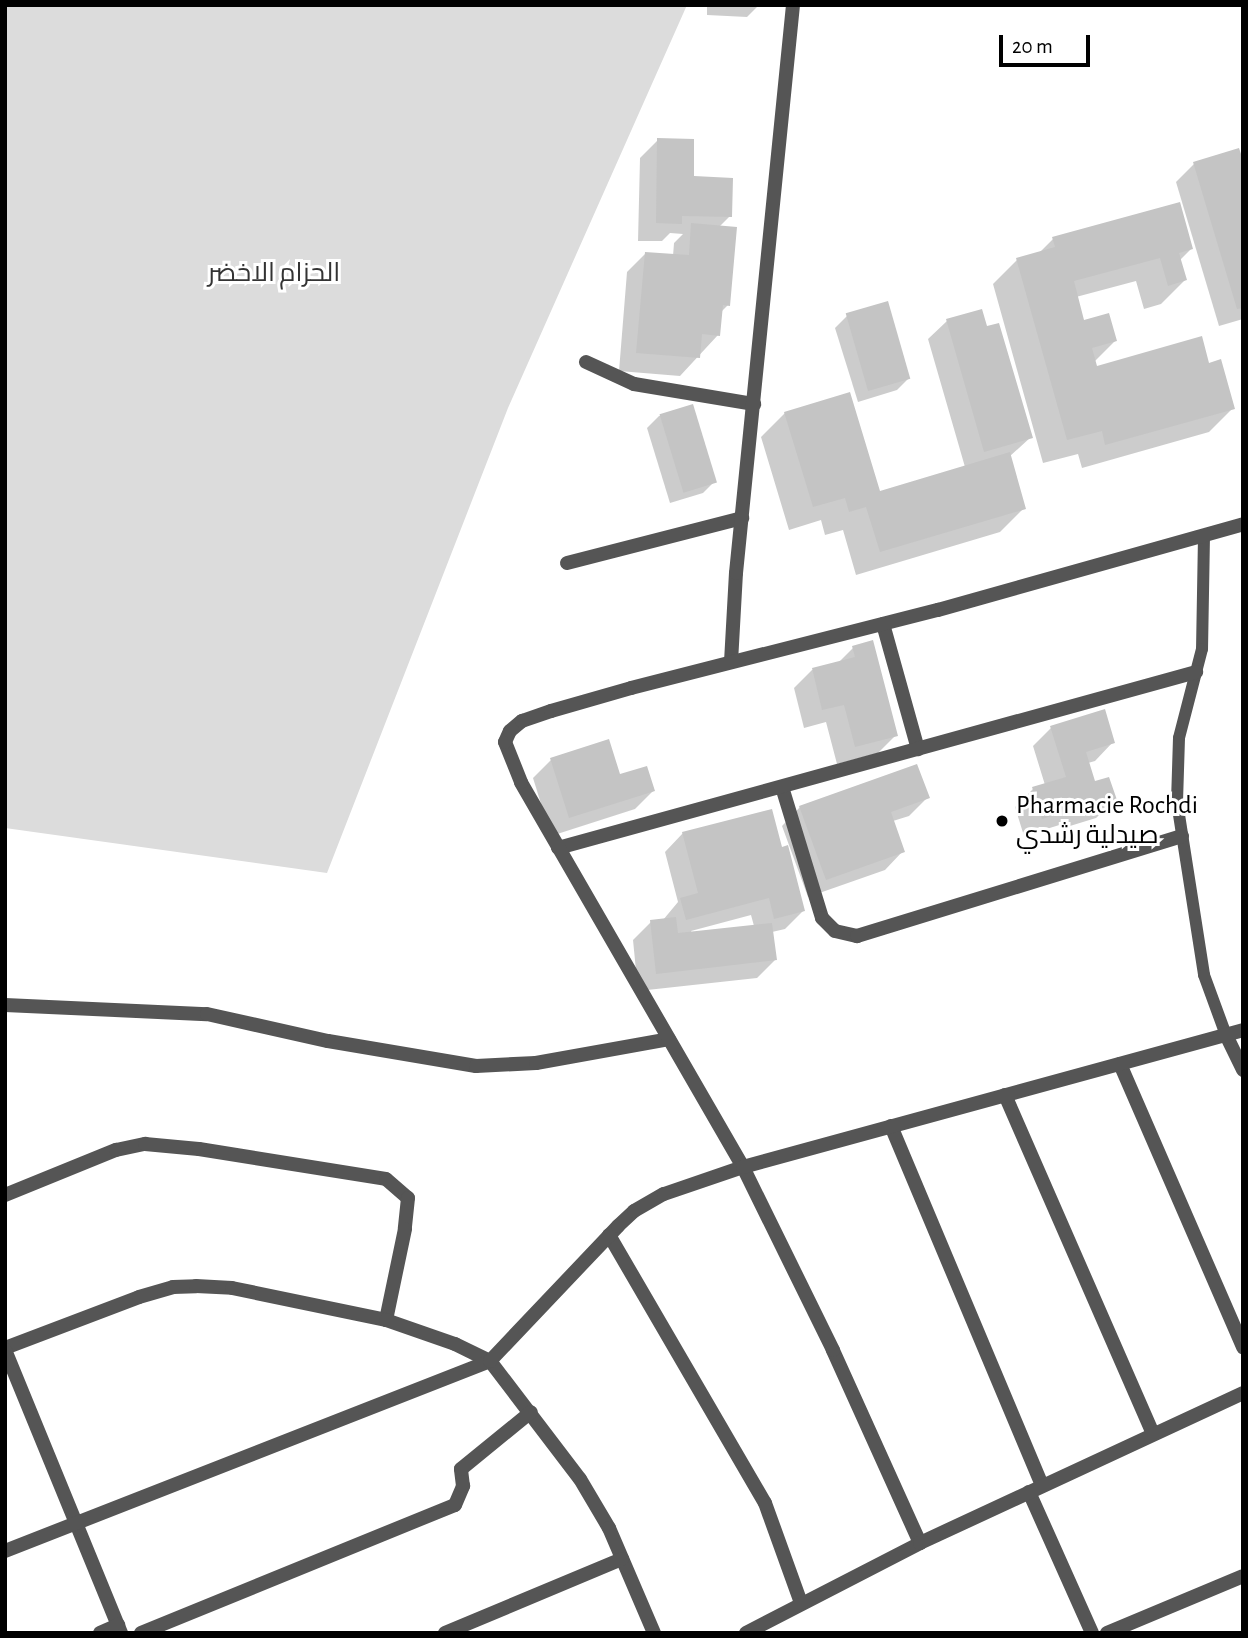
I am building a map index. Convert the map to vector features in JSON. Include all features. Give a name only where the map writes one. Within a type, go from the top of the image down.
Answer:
[{"type":"street","points":[[731,662],[793,5]]},
{"type":"street","points":[[586,362],[634,384],[754,404]]},
{"type":"street","points":[[568,563],[743,518]]},
{"type":"street","points":[[920,1543],[833,1350],[743,1167],[513,769],[505,742],[510,731],[522,722],[551,711],[883,624],[1243,524]]},
{"type":"street","points":[[883,624],[918,749]]},
{"type":"street","points":[[558,848],[1196,672]]},
{"type":"street","points":[[782,787],[822,918],[835,931],[857,936],[1182,836]]},
{"type":"street","points":[[7,1006],[207,1014],[328,1041],[476,1066],[536,1063],[669,1039]]},
{"type":"street","points":[[5,1551],[490,1361],[634,1211],[664,1194],[743,1167],[1243,1030]]},
{"type":"street","points":[[1226,1035],[1243,1070]]},
{"type":"street","points":[[1120,1063],[1243,1347]]},
{"type":"street","points":[[1005,1095],[1153,1433]]},
{"type":"street","points":[[891,1126],[1092,1633]]},
{"type":"street","points":[[5,1195],[116,1150],[145,1144],[199,1149],[386,1178],[408,1198],[405,1229],[387,1320]]},
{"type":"street","points":[[610,1235],[765,1503],[801,1603]]},
{"type":"street","points":[[100,1633],[120,1629],[5,1349],[97,1311],[173,1287],[232,1288],[387,1320],[490,1361],[580,1479],[622,1559],[654,1633]]},
{"type":"street","points":[[746,1633],[920,1543],[1243,1393]]},
{"type":"street","points":[[141,1633],[455,1506],[463,1486],[461,1469],[531,1412]]},
{"type":"street","points":[[445,1633],[622,1559]]},
{"type":"street","points":[[1107,1633],[1243,1576]]},
{"type":"lane","points":[[1204,536],[1203,624],[1196,672],[1178,738],[1177,802],[1204,975],[1226,1035]]},
{"type":"green space","name":"الحزام الاخضر","points":[[5,5],[687,5],[508,408],[327,873],[5,828]]},
{"type":"building","points":[[657,138],[694,139],[694,176],[733,178],[732,217],[682,216],[682,224],[656,223]]},
{"type":"building","points":[[1239,148],[1243,160],[1243,308],[1237,309],[1193,162]]},
{"type":"building","points":[[1180,202],[1193,249],[1179,253],[1187,280],[1168,286],[1160,258],[1074,281],[1084,320],[1109,313],[1117,341],[1092,348],[1097,366],[1202,336],[1209,363],[1221,359],[1235,409],[1105,445],[1102,431],[1067,440],[1016,258],[1055,247],[1052,237]]},
{"type":"building","points":[[691,223],[737,227],[730,306],[723,305],[720,336],[702,334],[700,358],[636,353],[645,252],[689,255]]},
{"type":"building","points":[[888,301],[910,379],[868,391],[846,313]]},
{"type":"building","points":[[982,309],[987,326],[999,323],[1033,438],[984,452],[946,319]]},
{"type":"building","points":[[850,392],[880,491],[1010,452],[1026,509],[880,552],[866,507],[849,512],[845,498],[813,507],[784,412]]},
{"type":"building","points":[[693,404],[717,482],[684,493],[660,414]]},
{"type":"building","points":[[873,640],[898,736],[855,747],[844,705],[822,710],[812,668],[855,657],[852,646]]},
{"type":"building","points":[[1105,709],[1115,743],[1086,752],[1095,781],[1109,777],[1117,800],[1089,809],[1087,805],[1042,819],[1032,787],[1066,777],[1050,726]]},
{"type":"building","points":[[609,739],[620,774],[647,766],[655,791],[569,818],[550,758]]},
{"type":"building","points":[[917,764],[930,798],[891,812],[905,852],[826,880],[799,806]]},
{"type":"building","points":[[772,809],[782,847],[788,845],[805,911],[774,919],[769,898],[686,920],[680,898],[698,893],[682,832]]},
{"type":"building","points":[[676,917],[678,933],[772,923],[777,960],[656,974],[650,920]]},
{"type":"place","name":"Pharmacie Rochdi صيدلية رشدي","points":[[1002,821]]}]
